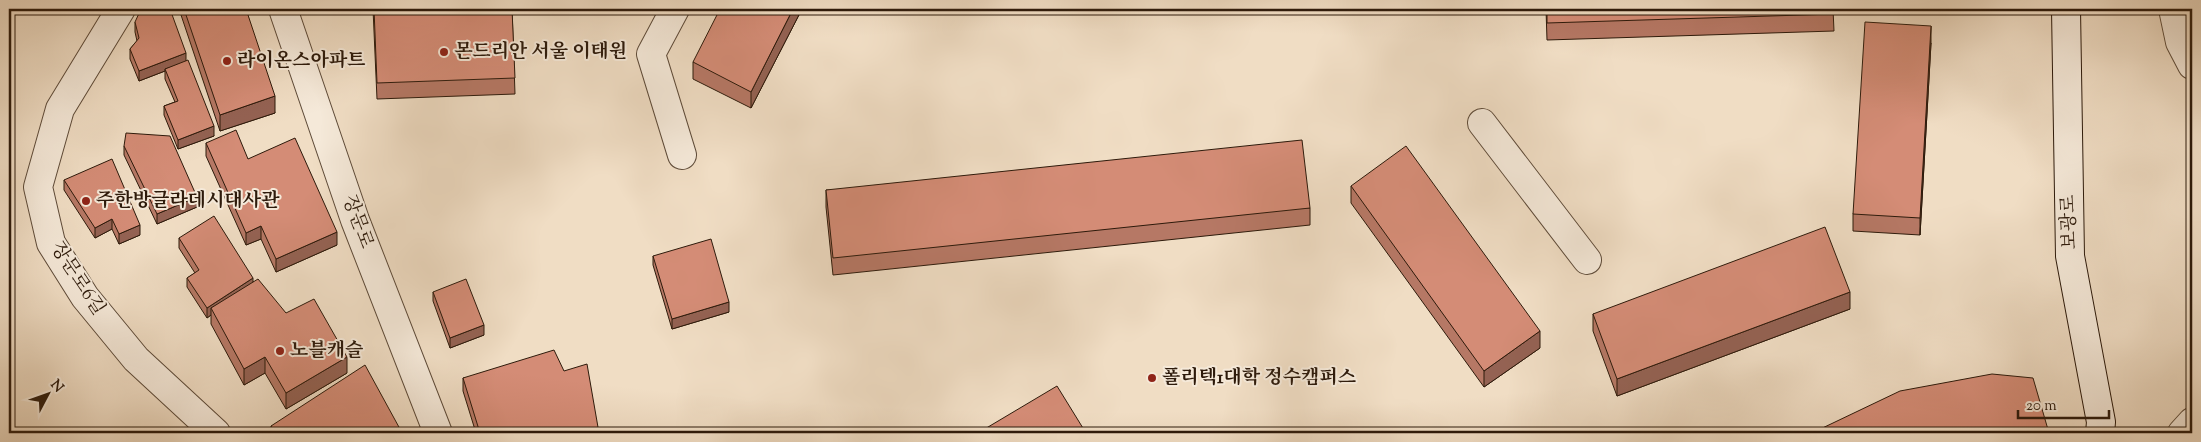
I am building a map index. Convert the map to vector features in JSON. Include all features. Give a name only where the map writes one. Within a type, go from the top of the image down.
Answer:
[{"type":"street","name":"장문로6길","points":[[120,9],[60,109],[38,187],[51,243],[85,297],[136,359],[216,433]]},
{"type":"street","name":"장문로","points":[[283,9],[355,220],[438,433]]},
{"type":"street","points":[[675,9],[651,54],[682,155]]},
{"type":"street","name":"보광로","points":[[2066,9],[2070,256],[2101,422],[2100,433]]},
{"type":"street","points":[[2173,9],[2180,42],[2192,65]]},
{"type":"street","points":[[1482,123],[1587,260]]},
{"type":"street","points":[[2182,433],[2192,422]]},
{"type":"building","points":[[141,9],[170,9],[186,53],[139,71],[130,49],[139,38],[135,22]]},
{"type":"building","name":"라이온스아파트","points":[[184,9],[246,9],[275,96],[220,115]]},
{"type":"building","name":"몬드리안 서울 이태원","points":[[374,9],[512,9],[515,78],[377,83]]},
{"type":"building","points":[[720,9],[793,9],[751,92],[693,62]]},
{"type":"building","points":[[1547,9],[1833,9],[1834,14],[1547,23]]},
{"type":"building","points":[[1865,22],[1931,26],[1920,218],[1853,214]]},
{"type":"building","points":[[188,60],[214,126],[178,140],[164,106],[178,101],[165,69]]},
{"type":"building","points":[[236,130],[248,159],[295,138],[337,232],[276,259],[261,226],[246,233],[206,143]]},
{"type":"building","points":[[126,133],[170,136],[197,197],[157,214],[124,146]]},
{"type":"building","points":[[1302,140],[1310,208],[833,258],[826,190]]},
{"type":"building","points":[[1406,146],[1540,331],[1484,371],[1351,186]]},
{"type":"building","points":[[112,159],[140,225],[119,234],[112,219],[95,228],[64,180]]},
{"type":"building","points":[[214,216],[253,278],[207,308],[187,278],[199,270],[179,238]]},
{"type":"building","points":[[1825,227],[1850,292],[1617,379],[1593,314]]},
{"type":"building","points":[[711,239],[729,302],[672,319],[653,256]]},
{"type":"building","name":"노블캐슬","points":[[258,279],[286,313],[314,299],[347,357],[286,393],[265,357],[244,369],[211,308]]},
{"type":"building","points":[[466,279],[484,325],[450,338],[433,292]]},
{"type":"building","points":[[554,350],[564,371],[587,364],[599,433],[480,433],[463,378]]},
{"type":"building","points":[[365,365],[400,429],[386,433],[276,433],[271,426]]},
{"type":"building","points":[[1992,374],[2033,378],[2049,433],[1812,433],[1900,391]]},
{"type":"building","points":[[1057,386],[1086,433],[978,433]]},
{"type":"place","name":"몬드리안 서울 이태원","points":[[444,52]]},
{"type":"place","name":"라이온스아파트","points":[[227,61]]},
{"type":"place","name":"주한방글라데시대사관","points":[[86,201]]},
{"type":"place","name":"노블캐슬","points":[[280,351]]},
{"type":"place","name":"폴리텍1대학 정수캠퍼스","points":[[1152,378]]}]
